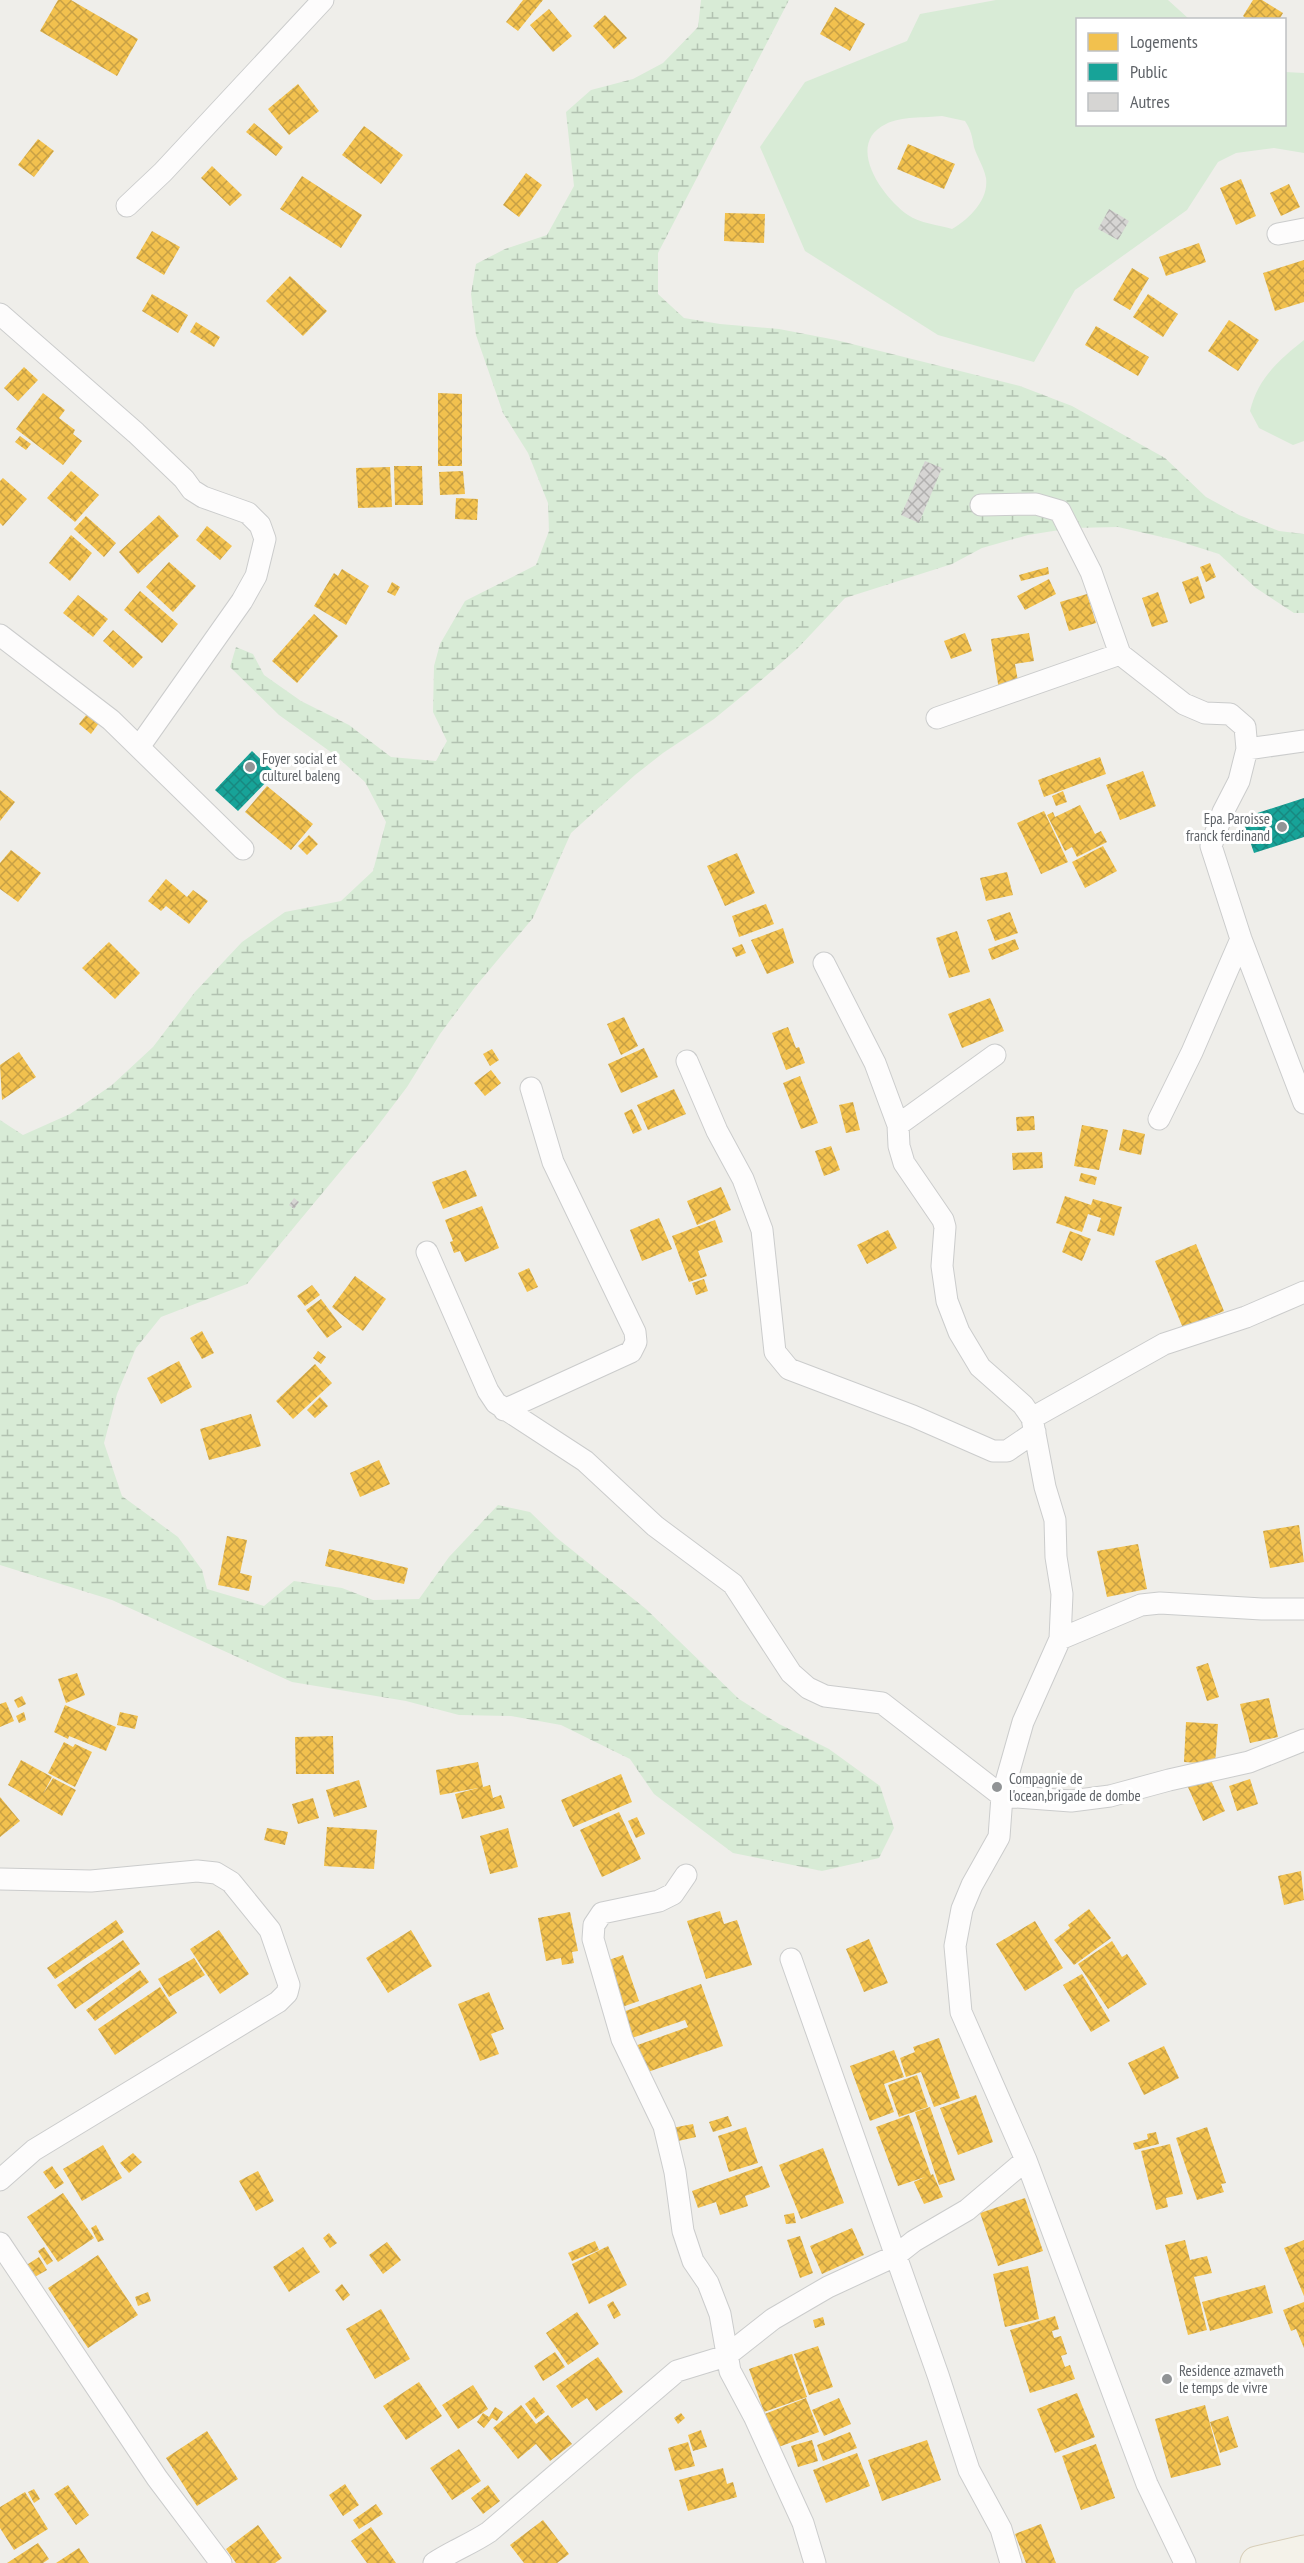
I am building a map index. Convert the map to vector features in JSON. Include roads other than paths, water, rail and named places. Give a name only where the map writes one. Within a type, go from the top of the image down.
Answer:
[{"type":"main road","points":[[1257,2563],[1304,2552]]},
{"type":"street","points":[[127,206],[163,172],[323,0]]},
{"type":"street","points":[[1278,234],[1304,229]]},
{"type":"street","points":[[0,314],[136,433],[184,479],[192,490],[203,497],[248,513],[260,525],[265,539],[256,576],[242,601],[139,747]]},
{"type":"street","points":[[981,505],[1036,504],[1060,512],[1091,572],[1120,654],[1184,704],[1205,713],[1230,714],[1245,727],[1247,749],[1239,781],[1223,812],[1211,846],[1241,939],[1304,1103]]},
{"type":"street","points":[[0,635],[111,720],[243,849]]},
{"type":"street","points":[[937,718],[1120,654]]},
{"type":"street","points":[[1247,749],[1304,741]]},
{"type":"street","points":[[1159,1119],[1192,1052],[1241,939]]},
{"type":"street","points":[[824,963],[875,1063],[898,1125],[899,1146],[904,1163],[943,1220],[945,1227],[942,1266],[947,1301],[959,1332],[980,1367],[1023,1405],[1034,1425],[1045,1487],[1055,1520],[1056,1557],[1062,1594],[1060,1639],[1023,1722],[1002,1796],[999,1837],[972,1884],[962,1909],[955,1946],[961,2012],[1026,2160],[1147,2484],[1185,2563]]},
{"type":"street","points":[[898,1125],[995,1054]]},
{"type":"street","points":[[687,1062],[717,1131],[743,1179],[762,1230],[776,1352],[789,1369],[914,1416],[993,1451],[1007,1451],[1034,1425],[1164,1344],[1246,1317],[1304,1292]]},
{"type":"street","points":[[504,1410],[631,1352],[636,1342],[635,1332],[553,1162],[531,1088]]},
{"type":"street","points":[[427,1252],[488,1391],[504,1410],[585,1461],[655,1526],[733,1584],[791,1673],[808,1688],[825,1696],[882,1703],[1002,1796],[1071,1801],[1110,1796],[1169,1779],[1249,1762],[1304,1740]]},
{"type":"street","points":[[1060,1639],[1141,1605],[1160,1603],[1304,1609]]},
{"type":"street","points":[[0,1879],[91,1881],[197,1870],[216,1873],[231,1882],[270,1930],[289,1985],[287,1994],[278,2002],[34,2150],[0,2180]]},
{"type":"street","points":[[686,1875],[673,1894],[659,1901],[602,1913],[594,1925],[593,1939],[622,2039],[664,2126],[675,2172],[683,2231],[693,2261],[708,2283],[720,2314],[726,2356],[738,2387],[754,2416],[803,2523],[815,2563]]},
{"type":"street","points":[[791,1959],[938,2375],[969,2470],[1001,2529],[1011,2563]]},
{"type":"street","points":[[434,2563],[468,2546],[489,2532],[677,2371],[726,2356],[773,2319],[828,2287],[895,2256],[914,2241],[967,2210],[1026,2160]]},
{"type":"street","points":[[0,2243],[157,2478],[221,2563]]},
{"type":"place","name":"Foyer social et culturel baleng","points":[[250,767]]},
{"type":"place","name":"Epa. Paroisse franck ferdinand","points":[[1282,827]]},
{"type":"place","name":"Compagnie de l'ocean,brigade de dombe","points":[[997,1787]]},
{"type":"place","name":"Residence azmaveth le temps de vivre","points":[[1167,2379]]}]
